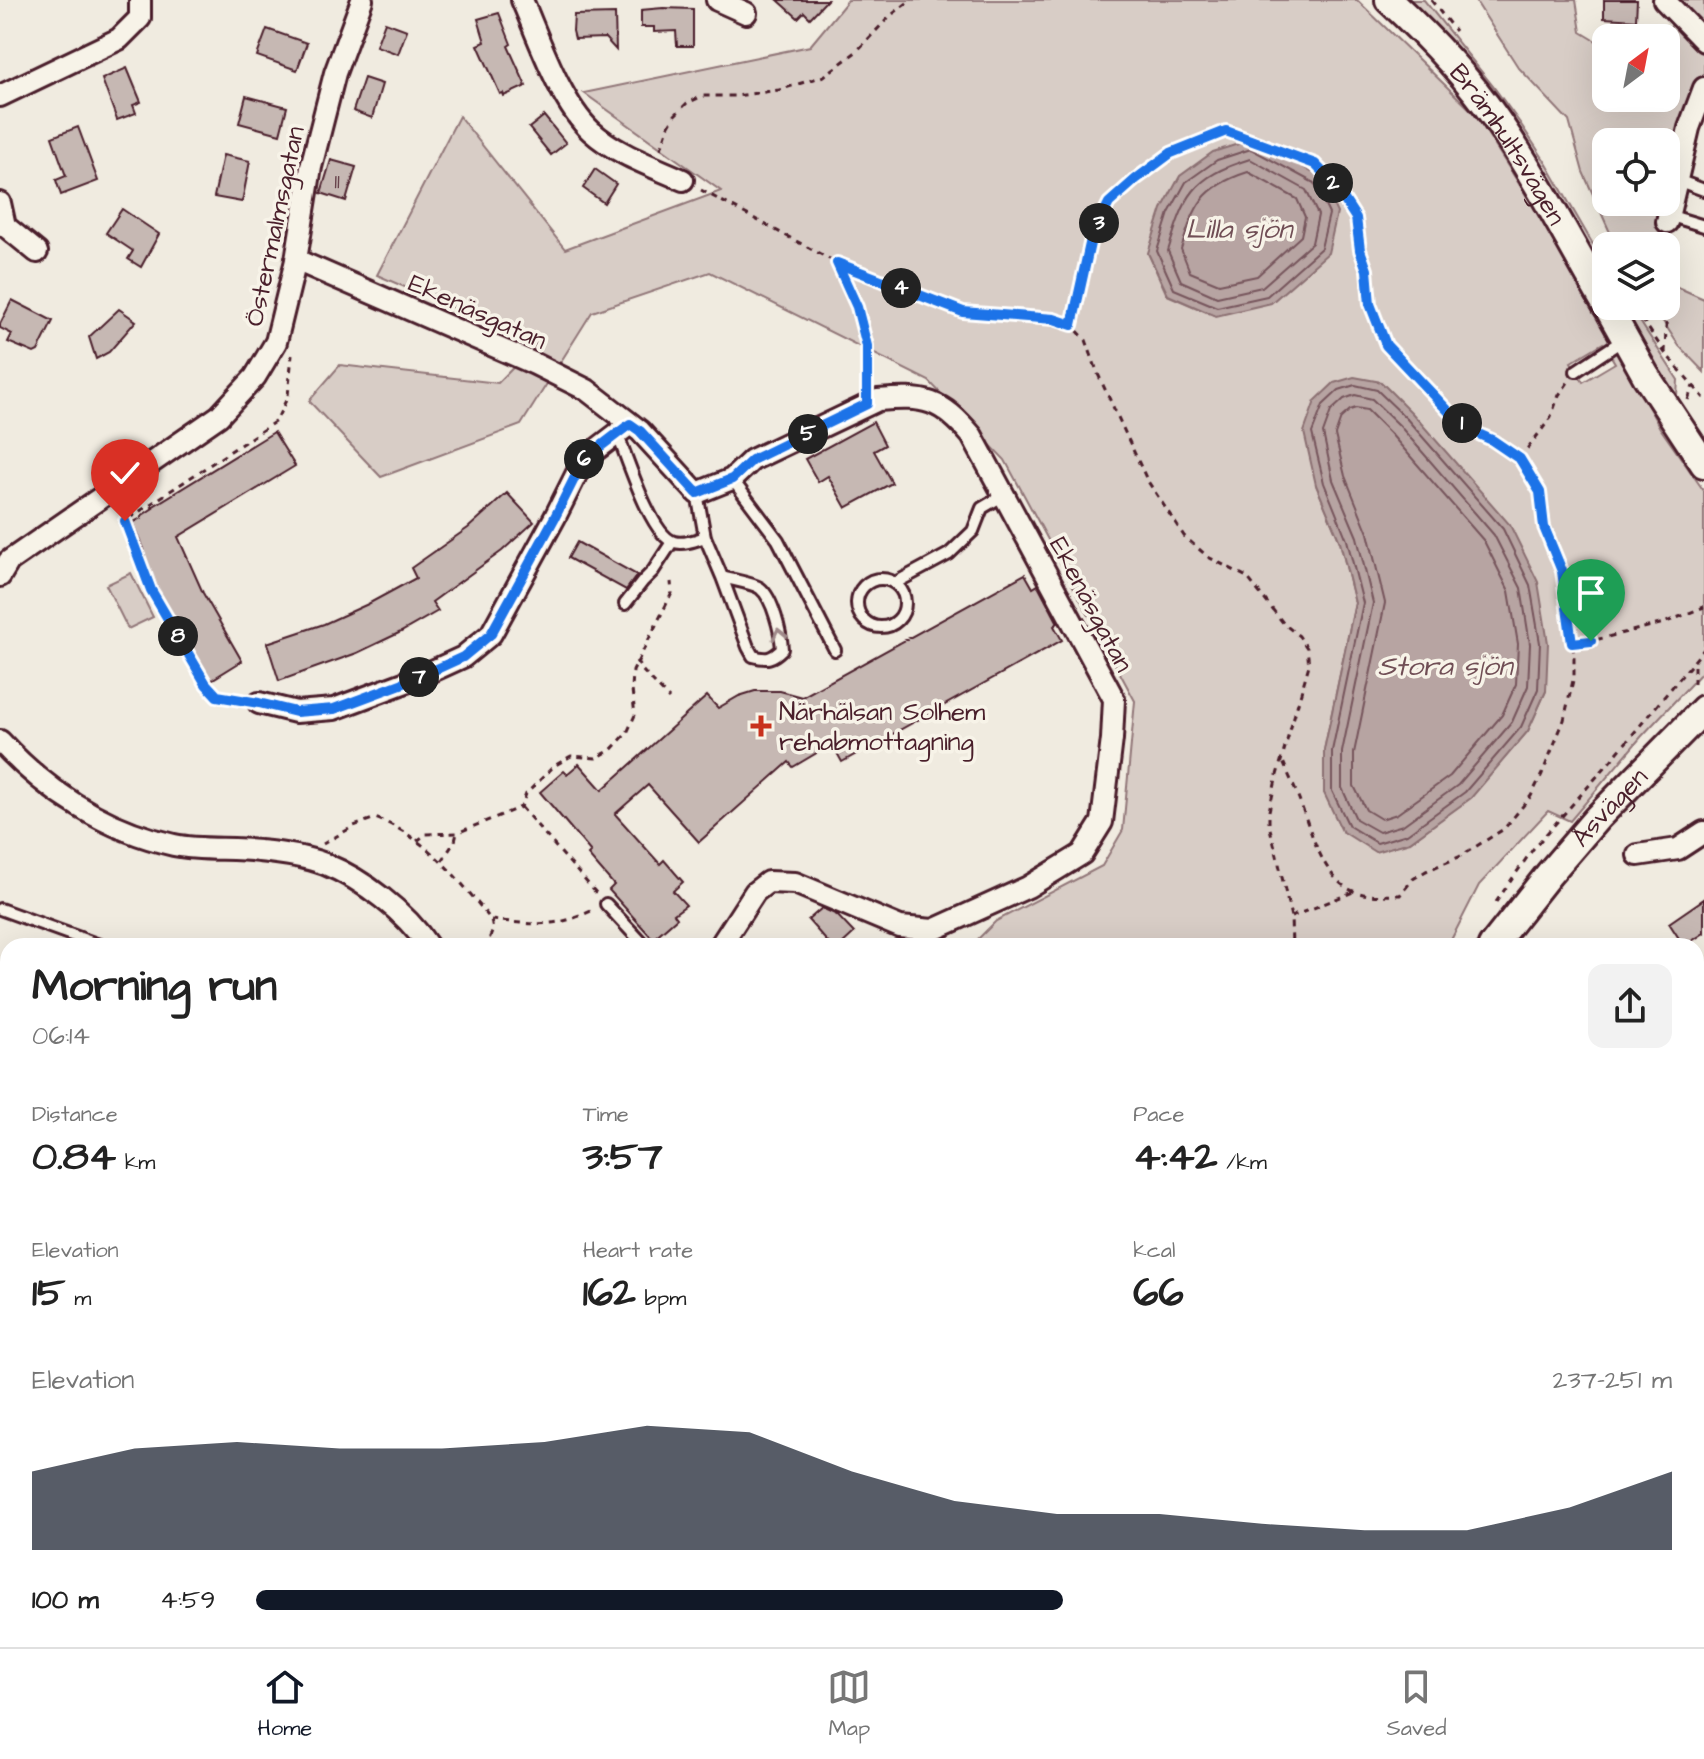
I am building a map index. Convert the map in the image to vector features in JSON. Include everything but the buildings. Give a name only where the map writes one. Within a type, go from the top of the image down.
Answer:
[{"type":"street","points":[[0,96],[119,39],[140,18],[140,0]]},
{"type":"street","name":"Östermalmsgatan","points":[[0,576],[9,561],[219,416],[255,377],[276,342],[296,260],[311,167],[335,73],[362,0]]},
{"type":"street","points":[[522,0],[567,103],[591,131],[621,152],[683,180]]},
{"type":"street","points":[[717,0],[746,13]]},
{"type":"street","name":"Brämhultsvägen","points":[[1389,0],[1425,33],[1495,117],[1527,166],[1592,281]]},
{"type":"street","points":[[1664,0],[1704,41]]},
{"type":"street","points":[[1680,167],[1689,128],[1704,88]]},
{"type":"street","points":[[0,203],[5,226],[37,252]]},
{"type":"street","name":"Ekenäsgatan","points":[[296,260],[535,364],[587,390],[624,428],[640,431],[697,493],[732,479],[752,460],[878,400],[919,399],[941,406],[972,436],[1114,699],[1102,822],[1082,854],[1028,887],[933,930],[900,927],[795,883],[768,882],[755,892],[725,938]]},
{"type":"street","name":"Brämhultsvägen","points":[[1614,320],[1646,376],[1700,456]]},
{"type":"street","points":[[259,703],[296,712],[334,709],[463,657],[491,634],[584,459],[624,428]]},
{"type":"street","name":"Åsvägen","points":[[1498,938],[1597,818],[1700,704]]},
{"type":"street","points":[[0,741],[35,775],[97,817],[125,830],[177,846],[258,850],[304,857],[325,864],[353,877],[411,923],[422,938]]},
{"type":"street","points":[[1638,855],[1678,849],[1704,832]]},
{"type":"street","name":"Åsvägen","points":[[1511,938],[1521,910]]},
{"type":"lane","points":[[1680,181],[1704,190]]},
{"type":"lane","points":[[1667,219],[1704,226]]},
{"type":"lane","points":[[1576,371],[1625,339]]},
{"type":"lane","name":"Ekenäsgatan","points":[[624,428],[650,515],[661,534],[672,542]]},
{"type":"lane","points":[[732,479],[778,540],[835,650]]},
{"type":"lane","points":[[697,493],[705,537],[753,656],[773,658],[782,649],[769,600],[759,588],[722,577]]},
{"type":"lane","points":[[895,583],[949,554],[973,531],[982,508],[1004,495]]},
{"type":"lane","points":[[625,604],[672,542],[683,543],[705,537]]},
{"type":"lane","points":[[879,579],[895,583],[904,596],[904,611],[900,618],[894,624],[879,628],[865,622],[857,608],[859,592],[864,585],[879,579]]},
{"type":"lane","points":[[606,904],[638,938]]},
{"type":"lane","points":[[0,909],[80,938]]},
{"type":"path","points":[[653,167],[668,127],[687,103],[703,96],[736,96],[779,90],[824,76],[856,52],[890,16],[911,0]]},
{"type":"path","points":[[1072,325],[1091,239],[1109,203],[1171,153],[1226,131],[1315,164],[1334,184],[1356,218],[1360,250],[1367,270],[1370,304],[1386,345],[1454,417],[1520,459],[1540,492],[1544,527],[1562,571],[1574,676],[1564,720],[1542,774],[1531,796],[1504,829],[1459,857],[1413,879],[1400,895],[1353,892],[1337,881],[1323,861],[1282,759]]},
{"type":"path","points":[[683,180],[837,263],[963,312],[1054,319],[1072,325],[1086,340],[1098,374],[1147,480],[1184,536],[1208,557],[1247,577],[1307,648],[1309,665],[1269,811],[1269,825],[1291,917],[1292,938]]},
{"type":"path","points":[[1665,353],[1674,236],[1667,219]]},
{"type":"path","points":[[837,263],[857,307],[867,346],[867,404]]},
{"type":"path","points":[[1643,320],[1665,353],[1704,398]]},
{"type":"path","points":[[259,703],[217,696],[206,684],[151,590],[125,521],[276,421],[288,396],[293,352]]},
{"type":"path","points":[[1520,459],[1550,419],[1559,395],[1576,371]]},
{"type":"path","points":[[1687,404],[1693,386]]},
{"type":"path","points":[[417,841],[426,834],[457,833],[521,807],[526,794],[554,766],[571,756],[596,758],[611,750],[627,733],[635,715],[633,671],[672,593],[671,582]]},
{"type":"path","points":[[1572,643],[1664,623],[1704,607]]},
{"type":"path","points":[[1490,911],[1533,849],[1704,649]]},
{"type":"path","points":[[636,661],[669,699]]},
{"type":"path","points":[[1694,661],[1700,704]]},
{"type":"path","points":[[491,920],[555,924],[574,920],[606,904],[521,807]]},
{"type":"path","points":[[304,857],[354,826],[375,818],[387,822],[442,862],[469,892],[491,920],[493,930],[490,938]]},
{"type":"path","points":[[442,862],[457,833]]},
{"type":"path","points":[[1291,917],[1353,892]]},
{"type":"shaded area","points":[[848,0],[1357,0],[1475,114],[1567,260],[1592,305],[1592,320],[1600,320],[1660,428],[1704,491],[1704,670],[1641,737],[1570,821],[1548,811],[1479,885],[1452,938],[979,938],[996,921],[1102,866],[1123,830],[1135,701],[1005,460],[929,381],[710,272],[592,312],[521,425],[381,477],[309,401],[340,365],[498,383],[536,344],[377,275],[459,116],[565,249],[721,191],[584,93],[810,46]],"holes":[[[1148,253],[1216,316],[1167,295]],[[1603,343],[1615,363],[1583,382],[1571,362]],[[1316,485],[1546,691],[1528,731],[1470,798],[1410,842],[1324,793],[1324,750],[1355,603],[1340,542]]]},
{"type":"shaded area","points":[[1403,0],[1424,0],[1520,123],[1592,243],[1592,261]]},
{"type":"shaded area","points":[[1475,0],[1576,0],[1581,32],[1592,39],[1592,112],[1680,112],[1680,24],[1672,24],[1681,0],[1704,0],[1704,73],[1680,128],[1592,128],[1592,192],[1569,121],[1518,67]]},
{"type":"shaded area","points":[[1603,216],[1659,216],[1661,232],[1610,232]]},
{"type":"shaded area","points":[[1680,288],[1704,299],[1704,372],[1679,346],[1662,320],[1680,320]]},
{"type":"shaded area","points":[[1629,320],[1639,320],[1678,380],[1677,395],[1660,375]]},
{"type":"shaded area","points":[[131,573],[153,617],[128,629],[106,585]]},
{"type":"water","name":"Lilla sjön","points":[[1254,139],[1320,177],[1337,213],[1328,253],[1271,303],[1216,316],[1168,295],[1148,253],[1162,209],[1180,176],[1213,152]]},
{"type":"water","name":"Stora sjön","points":[[1354,377],[1381,382],[1510,525],[1538,582],[1548,643],[1546,691],[1528,731],[1471,798],[1410,842],[1375,852],[1342,831],[1324,793],[1324,750],[1355,603],[1340,542],[1316,485],[1304,432],[1315,401],[1334,383]]},
{"type":"place","name":"Närhälsan Solhem rehabmottagning","points":[[761,726]]},
{"type":"route","points":[[125,521],[151,590],[206,684],[217,696],[296,712],[334,709],[369,697],[463,657],[491,634],[584,459],[630,424],[697,493],[732,479],[752,460],[867,404],[867,346],[857,307],[837,263],[963,312],[1054,319],[1072,325],[1091,239],[1109,203],[1171,153],[1226,131],[1315,164],[1334,184],[1356,218],[1360,250],[1367,270],[1370,304],[1386,345],[1454,417],[1520,459],[1543,501],[1544,527],[1562,571],[1572,643],[1591,641]]}]
